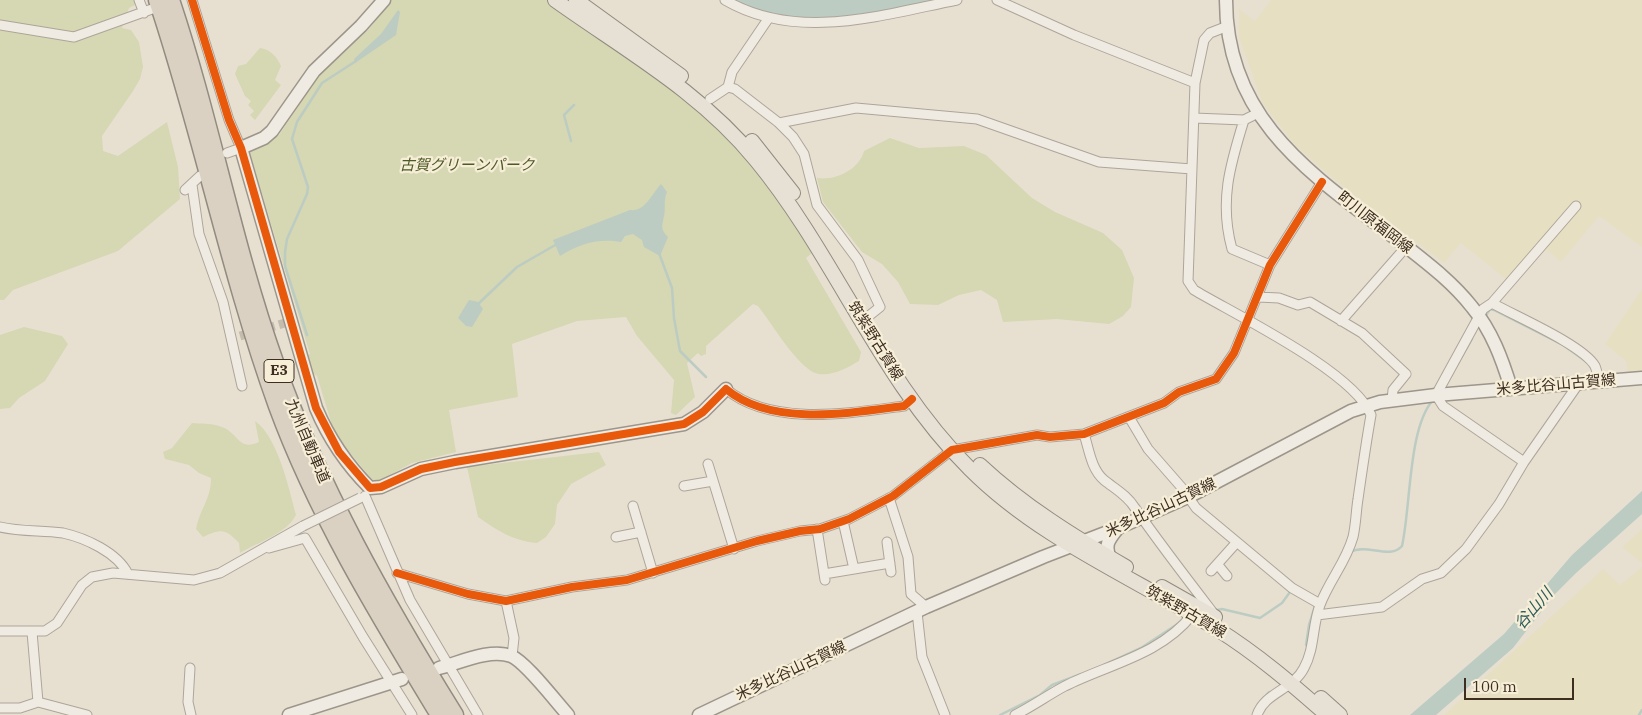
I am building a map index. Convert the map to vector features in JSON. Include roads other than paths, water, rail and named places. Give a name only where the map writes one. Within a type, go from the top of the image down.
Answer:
[{"type":"highway","name":"九州自動車道","points":[[170,0],[203,102],[253,290],[275,362],[297,420],[322,478],[356,548],[455,715]]},
{"type":"highway","name":"九州自動車道","points":[[151,7],[192,109],[232,266],[277,405],[314,493],[349,560],[439,715]]},
{"type":"main road","points":[[384,0],[361,26],[314,71],[272,131],[264,138],[241,148],[316,408],[339,452],[365,494],[420,469],[684,424],[703,412],[726,389]]},
{"type":"main road","name":"筑紫野古賀線","points":[[555,0],[674,82],[737,137],[776,185],[802,222],[912,400],[999,496],[1043,529],[1110,558],[1218,618],[1263,648],[1327,715]]},
{"type":"main road","name":"筑紫野古賀線","points":[[576,0],[710,99],[746,133],[782,176],[957,449],[1077,544],[1234,640],[1295,680],[1340,715]]},
{"type":"main road","name":"町川原福岡線","points":[[1226,0],[1228,26],[1236,66],[1258,113],[1280,143],[1322,182],[1406,247],[1458,292],[1479,318],[1496,345],[1511,388]]},
{"type":"main road","name":"米多比谷山古賀線","points":[[699,715],[922,610],[1188,497],[1334,418],[1367,405],[1436,395],[1642,378]]},
{"type":"main road","points":[[1110,558],[1106,547],[1108,541],[1118,528]]},
{"type":"main road","points":[[1043,529],[1048,544],[1047,551],[1043,557]]},
{"type":"main road","points":[[444,667],[487,655],[512,656],[523,665],[568,715]]},
{"type":"main road","points":[[289,715],[397,681]]},
{"type":"street","points":[[139,0],[151,7]]},
{"type":"street","points":[[192,0],[229,120],[241,148],[227,153]]},
{"type":"street","points":[[725,0],[768,19],[788,22],[832,22],[957,0]]},
{"type":"street","points":[[996,0],[1074,36],[1195,83]]},
{"type":"street","points":[[0,25],[74,38],[151,7]]},
{"type":"street","points":[[710,99],[728,87],[732,72],[768,19]]},
{"type":"street","points":[[1228,26],[1210,33],[1204,40],[1195,83],[1188,281],[1194,290],[1324,366],[1367,405],[1371,415],[1353,536],[1344,561],[1320,604],[1312,649],[1304,670],[1295,680],[1272,694],[1260,707],[1256,715]]},
{"type":"street","points":[[728,87],[740,92],[779,123],[793,137],[804,154],[817,205],[858,260],[880,307],[870,315]]},
{"type":"street","points":[[779,123],[856,108],[977,119],[1099,162],[1192,169]]},
{"type":"street","points":[[1194,118],[1244,120],[1258,113]]},
{"type":"street","points":[[1244,120],[1227,183],[1226,202],[1230,241],[1232,249],[1270,265]]},
{"type":"street","points":[[200,176],[188,187],[199,234],[223,302],[242,386]]},
{"type":"street","points":[[397,573],[468,594],[506,601],[572,587],[627,580],[734,549],[843,521],[889,498],[957,449],[1037,435],[1050,437],[1084,434],[1164,403],[1179,392],[1216,379],[1234,353],[1270,265],[1322,182]]},
{"type":"street","points":[[1524,462],[1443,406],[1436,395],[1483,309],[1492,303],[1576,206]]},
{"type":"street","points":[[1341,321],[1406,247]]},
{"type":"street","points":[[1258,297],[1280,298],[1298,305],[1310,302],[1362,333],[1406,374],[1393,390],[1392,400]]},
{"type":"street","points":[[1492,303],[1551,333],[1575,349],[1594,364],[1599,381]]},
{"type":"street","points":[[230,339],[240,336]]},
{"type":"street","points":[[1317,614],[1382,607],[1422,579],[1441,573],[1466,549],[1578,383]]},
{"type":"street","points":[[726,389],[737,398],[766,408],[822,415],[904,406],[912,400]]},
{"type":"street","points":[[1129,417],[1148,449],[1196,508],[1292,588],[1320,604]]},
{"type":"street","points":[[1084,434],[1095,469],[1103,479],[1120,491],[1134,506],[1141,518],[1218,618]]},
{"type":"street","points":[[708,464],[734,549]]},
{"type":"street","points":[[684,486],[713,481]]},
{"type":"street","points":[[0,631],[14,629],[32,632],[45,631],[57,624],[86,580],[103,574],[128,574],[194,580],[220,573],[256,551],[365,494],[386,539],[397,573],[444,667],[478,715]]},
{"type":"street","points":[[889,498],[908,557],[911,594],[922,610],[922,657],[945,715]]},
{"type":"street","points":[[633,506],[653,573]]},
{"type":"street","points":[[843,521],[854,569]]},
{"type":"street","points":[[0,527],[63,534],[80,538],[111,555],[121,563],[128,574]]},
{"type":"street","points":[[817,529],[824,577],[854,569],[891,568],[887,542]]},
{"type":"street","points":[[616,537],[640,532]]},
{"type":"street","points":[[256,551],[305,538],[397,681],[412,715]]},
{"type":"street","points":[[1227,576],[1214,568],[1237,542]]},
{"type":"street","points":[[506,601],[514,638],[512,656]]},
{"type":"street","points":[[1015,715],[1064,686],[1153,649],[1185,624],[1192,615]]},
{"type":"street","points":[[32,632],[38,702]]},
{"type":"street","points":[[190,668],[188,702],[191,715]]},
{"type":"street","points":[[0,708],[20,708],[38,702],[87,715]]},
{"type":"water","points":[[733,0],[936,0],[854,16],[831,19],[789,20],[772,17]]},
{"type":"water","points":[[398,10],[400,12],[396,35],[355,63],[354,59],[381,34]]},
{"type":"water","points":[[661,184],[667,192],[662,227],[668,237],[660,256],[644,247],[642,240],[633,234],[625,236],[621,242],[604,241],[589,243],[560,256],[553,240],[644,206]]},
{"type":"water","points":[[469,300],[478,302],[483,309],[472,327],[466,326],[458,318]]},
{"type":"water","name":"谷山川","points":[[1642,491],[1642,514],[1555,594],[1513,648],[1436,715],[1410,715],[1504,634],[1572,555]]},
{"type":"waterway","points":[[307,335],[285,266],[287,239],[307,194],[308,187],[292,139],[297,122],[322,83],[356,61]]},
{"type":"waterway","points":[[571,141],[564,115],[574,105]]},
{"type":"waterway","points":[[476,306],[517,267],[557,244]]},
{"type":"waterway","points":[[659,253],[672,288],[674,318],[680,351],[706,377]]},
{"type":"waterway","points":[[1485,317],[1490,309],[1494,310],[1563,345],[1588,363]]},
{"type":"waterway","points":[[1445,386],[1472,339]]},
{"type":"waterway","points":[[1350,552],[1364,549],[1391,552],[1402,546],[1419,429],[1425,413],[1433,400]]},
{"type":"waterway","points":[[1213,611],[1222,609],[1260,618],[1282,603],[1290,592]]},
{"type":"waterway","points":[[1306,645],[1309,625],[1316,603]]},
{"type":"waterway","points":[[1104,665],[1141,648],[1182,621]]},
{"type":"waterway","points":[[1000,715],[1040,695],[1052,685],[1081,674]]},
{"type":"waterway","points":[[1258,704],[1269,692]]},
{"type":"waterway","points":[[1639,715],[1642,710]]},
{"type":"tunnel","points":[[240,336],[292,321]]},
{"type":"park label","name":"古賀グリーンパーク","points":[[467,166]]}]
